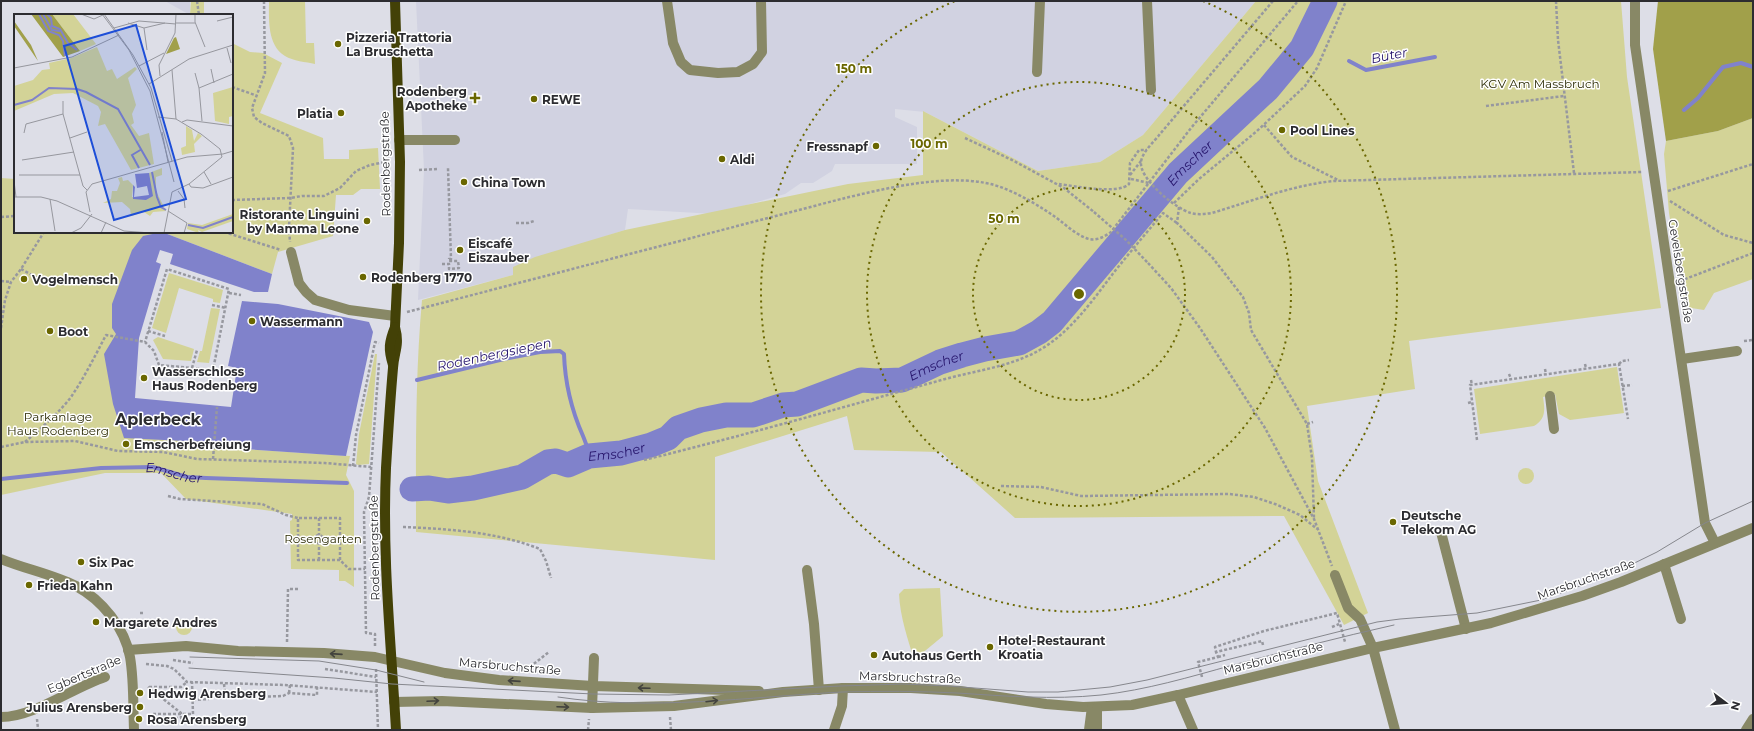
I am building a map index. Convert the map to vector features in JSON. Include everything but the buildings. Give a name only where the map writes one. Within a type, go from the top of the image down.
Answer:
[{"type":"main road","name":"Rodenbergstraße","points":[[395,1],[399,140],[399,243],[395,326],[398,339],[393,366],[385,506],[387,592],[396,730]]},
{"type":"street","points":[[667,1],[673,43],[681,62],[690,70],[718,73],[738,72],[753,64],[762,52],[761,1]]},
{"type":"street","points":[[1038,72],[1040,1]]},
{"type":"street","points":[[1147,1],[1151,90]]},
{"type":"street","name":"Gevelsbergstraße","points":[[1635,1],[1634,45],[1656,195],[1682,359],[1705,523],[1715,543]]},
{"type":"street","points":[[399,140],[454,140]]},
{"type":"street","points":[[291,252],[300,283],[306,292],[315,300],[349,310],[395,316]]},
{"type":"street","points":[[1682,359],[1737,351]]},
{"type":"street","points":[[1550,396],[1554,429]]},
{"type":"street","name":"Marsbruchstraße","points":[[394,702],[442,701],[592,708],[674,706],[783,692],[843,688],[930,688],[984,694],[1046,704],[1095,706],[1132,705],[1373,648],[1491,623],[1582,596],[1753,528]]},
{"type":"street","points":[[1442,532],[1466,629]]},
{"type":"street","points":[[1,559],[62,580],[87,593],[101,604],[120,632],[128,650],[132,678],[134,730]]},
{"type":"street","points":[[1664,564],[1681,619]]},
{"type":"street","points":[[807,570],[814,624],[819,690]]},
{"type":"street","points":[[1335,575],[1348,608],[1360,619],[1373,648],[1395,730]]},
{"type":"street","name":"Marsbruchstraße","points":[[128,650],[186,646],[238,651],[375,657],[446,673],[473,677],[593,686],[721,688],[783,692]]},
{"type":"street","points":[[592,708],[594,658]]},
{"type":"street","name":"Egbertstraße","points":[[1,717],[12,717],[28,713],[88,683],[105,677]]},
{"type":"street","points":[[834,730],[842,706],[843,688]]},
{"type":"street","points":[[1178,695],[1193,730]]},
{"type":"street","points":[[1089,730],[1095,706]]},
{"type":"street","points":[[1095,706],[1097,730]]},
{"type":"street","points":[[1746,730],[1753,719]]},
{"type":"path","points":[[198,1],[199,14]]},
{"type":"path","points":[[227,233],[291,252],[289,227],[293,148],[290,136],[262,123],[254,117],[252,108],[255,95],[262,83],[265,73],[264,1]]},
{"type":"path","points":[[1130,175],[1141,161],[1147,150],[1273,1]]},
{"type":"path","points":[[414,310],[841,199],[877,191],[937,182],[968,181],[994,184],[1044,210],[1086,239],[1096,240],[1111,232],[1150,183],[1154,174],[1191,128],[1298,1]]},
{"type":"path","points":[[1174,203],[1199,179],[1264,125],[1311,78],[1317,68],[1346,1]]},
{"type":"path","points":[[1556,1],[1564,96],[1574,173]]},
{"type":"path","points":[[233,87],[255,95]]},
{"type":"path","points":[[1486,106],[1564,96]]},
{"type":"path","points":[[1264,125],[1292,157],[1339,181]]},
{"type":"path","points":[[965,138],[1012,160],[1064,188],[1126,240],[1171,288],[1222,361],[1265,428],[1314,519],[1335,575]]},
{"type":"path","points":[[1056,184],[1118,190],[1127,187],[1130,179],[1132,159],[1139,150],[1147,150]]},
{"type":"path","points":[[1141,161],[1143,174],[1150,183],[1179,207],[1196,213],[1212,213],[1322,182],[1574,173],[1653,172]]},
{"type":"path","points":[[233,200],[324,196],[340,188],[356,171],[370,165],[385,162],[386,210]]},
{"type":"path","points":[[1656,195],[1753,164]]},
{"type":"path","points":[[442,264],[449,264],[450,269],[459,268],[458,261],[449,262],[449,259],[451,259],[448,168]]},
{"type":"path","points":[[419,170],[437,169]]},
{"type":"path","points":[[1130,179],[1150,183]]},
{"type":"path","points":[[1656,195],[1675,203],[1724,235],[1753,243]]},
{"type":"path","points":[[1177,223],[1179,207]]},
{"type":"path","points":[[644,460],[735,437],[954,376],[1004,366],[1031,354],[1047,346],[1061,335],[1081,315],[1163,213],[1177,223],[1212,257],[1243,297],[1249,313],[1251,330],[1307,424],[1312,463],[1314,519]]},
{"type":"path","points":[[1,217],[14,216]]},
{"type":"path","points":[[516,223],[534,221]]},
{"type":"path","points":[[1,328],[5,300],[11,282],[43,233]]},
{"type":"path","points":[[1670,285],[1753,253]]},
{"type":"path","points":[[21,269],[43,281]]},
{"type":"path","points":[[143,342],[148,331],[167,269],[229,289],[229,292],[241,295]]},
{"type":"path","points":[[1,281],[11,282]]},
{"type":"path","points":[[25,442],[53,418],[70,397],[91,364],[106,335],[143,342],[154,351],[159,366],[213,370],[229,292]]},
{"type":"path","points":[[212,305],[226,308]]},
{"type":"path","points":[[148,331],[165,336]]},
{"type":"path","points":[[354,466],[356,435],[375,342],[381,343],[380,350]]},
{"type":"path","points":[[192,369],[197,350]]},
{"type":"path","points":[[375,657],[375,634],[366,632],[366,552],[364,512],[369,497],[380,357]]},
{"type":"path","points":[[1619,364],[1622,361],[1629,360]]},
{"type":"path","points":[[1585,364],[1586,368]]},
{"type":"path","points":[[1545,369],[1546,374]]},
{"type":"path","points":[[1509,374],[1511,380]]},
{"type":"path","points":[[1471,380],[1472,385]]},
{"type":"path","points":[[1622,386],[1632,385]]},
{"type":"path","points":[[1468,403],[1472,402]]},
{"type":"path","points":[[213,459],[217,407]]},
{"type":"path","points":[[1307,424],[1313,422]]},
{"type":"path","points":[[1,447],[25,442],[75,441],[118,451],[163,452],[197,459],[324,463],[371,467]]},
{"type":"path","points":[[1312,463],[1318,462]]},
{"type":"path","points":[[1000,486],[1040,487],[1081,496],[1229,494],[1254,497],[1300,515],[1318,529]]},
{"type":"path","points":[[168,496],[180,499],[262,504],[286,515],[298,518],[340,518],[340,560],[349,569],[365,569]]},
{"type":"path","points":[[298,518],[298,560],[340,560]]},
{"type":"path","points":[[318,518],[319,535],[323,539],[340,539]]},
{"type":"path","points":[[403,527],[477,532],[528,544],[540,549],[546,561],[551,578]]},
{"type":"path","points":[[298,539],[315,539],[319,535]]},
{"type":"path","points":[[315,539],[319,543]]},
{"type":"path","points":[[319,560],[319,543],[323,539]]},
{"type":"path","points":[[287,652],[288,588],[298,589]]},
{"type":"path","points":[[1218,657],[1215,647],[1257,634],[1338,613],[1339,624],[1345,642],[1340,643]]},
{"type":"path","points":[[1332,627],[1339,624]]},
{"type":"path","points":[[1216,652],[1262,641],[1263,645]]},
{"type":"path","points":[[522,673],[549,652]]},
{"type":"path","points":[[1202,678],[1198,662],[1226,655]]},
{"type":"path","points":[[170,660],[193,662]]},
{"type":"path","points":[[146,664],[167,666],[174,669],[187,682]]},
{"type":"path","points":[[326,669],[376,677],[378,730]]},
{"type":"path","points":[[181,714],[148,687],[181,687],[187,682],[192,682],[290,685],[377,692]]},
{"type":"path","points":[[153,714],[193,714],[192,682]]},
{"type":"path","points":[[224,684],[225,692],[240,692],[240,696]]},
{"type":"path","points":[[289,693],[290,685]]},
{"type":"path","points":[[253,697],[283,696],[289,693],[317,695],[317,687]]},
{"type":"path","points":[[193,700],[209,699]]},
{"type":"path","points":[[153,719],[181,718],[181,714]]},
{"type":"shaded area","points":[[165,1],[190,1],[190,14]]},
{"type":"shaded area","points":[[416,1],[1256,1],[1143,135],[1100,162],[1038,171],[925,112],[895,109],[895,117],[917,127],[917,164],[835,164],[832,171],[813,183],[801,183],[785,194],[715,214],[628,209],[625,230],[560,251],[513,275],[418,300],[424,170]]},
{"type":"shaded area","points":[[1658,1],[1753,1],[1753,118],[1718,131],[1666,141],[1653,49]]},
{"type":"green space","points":[[191,1],[204,1],[204,14],[190,14]]},
{"type":"green space","points":[[269,1],[305,1],[306,43],[314,43],[315,64],[292,59],[279,51],[272,39],[270,31]]},
{"type":"green space","name":"KGV Am Massbruch","points":[[1256,1],[1621,1],[1627,77],[1661,308],[1409,341],[1415,389],[1307,406],[1318,481],[1368,613],[1344,625],[1284,516],[1015,518],[941,452],[854,450],[847,416],[715,457],[715,560],[416,532],[417,387],[422,300],[513,275],[513,267],[535,257],[625,230],[848,184],[923,175],[923,111],[1038,171],[1100,162],[1143,135]]},
{"type":"green space","points":[[233,44],[250,52],[263,53],[282,63],[260,113],[323,138],[324,159],[349,159],[349,150],[378,148],[380,189],[361,189],[353,195],[336,195],[333,236],[278,252],[272,274],[165,233],[233,233]]},
{"type":"green space","points":[[1753,118],[1753,279],[1714,293],[1704,310],[1685,307],[1669,213],[1664,154],[1666,141],[1718,131]]},
{"type":"green space","name":"Parkanlage Haus Rodenberg","points":[[1,178],[14,179],[14,233],[162,233],[116,334],[113,404],[204,442],[229,448],[350,456],[346,475],[354,491],[354,587],[345,581],[339,581],[339,570],[291,569],[290,521],[292,520],[292,514],[186,499],[161,473],[105,473],[1,495]]},
{"type":"green space","points":[[169,273],[223,290],[220,303],[213,302],[213,299],[179,288],[166,333],[152,328]]},
{"type":"green space","points":[[211,308],[220,309],[209,363],[197,362],[200,351],[202,351]]},
{"type":"green space","points":[[158,337],[194,349],[191,361],[163,359],[153,340]]},
{"type":"green space","points":[[375,354],[377,354],[369,464],[358,465],[356,464],[359,434]]},
{"type":"green space","points":[[1617,367],[1624,413],[1570,420],[1559,414],[1555,394],[1543,397],[1544,414],[1541,420],[1534,426],[1480,434],[1474,389]]},
{"type":"green space","points":[[1523,468],[1529,468],[1534,473],[1532,482],[1529,484],[1523,484],[1518,479],[1518,473]]},
{"type":"green space","points":[[940,588],[943,636],[914,660],[903,619],[899,594],[904,589]]},
{"type":"green space","points":[[184,619],[191,624],[192,627],[187,634],[184,635],[177,630],[176,627],[181,620]]},
{"type":"water","points":[[165,233],[272,274],[268,292],[254,292],[170,264],[173,254],[160,250],[156,262],[161,264],[139,338],[135,398],[231,407],[237,368],[228,366],[242,301],[278,304],[369,322],[373,332],[346,456],[229,448],[204,442],[124,438],[113,404],[104,354],[116,334],[112,328],[112,304],[132,250],[143,236]]},
{"type":"waterway","name":"Emscher","points":[[412,489],[429,488],[448,491],[473,488],[522,477],[548,462],[556,461],[568,465],[589,456],[621,453],[651,445],[668,438],[678,428],[701,420],[726,415],[753,415],[783,405],[797,404],[861,380],[902,380],[940,362],[962,355],[1019,343],[1039,332],[1052,322],[1178,173],[1268,89],[1302,48],[1325,1]]},
{"type":"waterway","name":"Büter","points":[[1307,38],[1313,43]]},
{"type":"waterway","name":"Büter","points":[[1349,61],[1366,70],[1435,57]]},
{"type":"waterway","points":[[1684,110],[1698,98],[1723,67],[1741,63],[1753,67]]},
{"type":"waterway","name":"Rodenbergsiepen","points":[[417,380],[504,359],[540,352],[560,351],[564,354],[567,386],[572,406],[587,446],[592,455]]},
{"type":"waterway","name":"Emscher","points":[[1,479],[101,468],[153,467],[187,477],[347,483]]},
{"type":"tram line","points":[[189,668],[334,678],[392,684],[593,694],[669,695],[904,684],[1028,692],[1058,692],[1110,687],[1147,680],[1377,622],[1477,613],[1541,600],[1608,576],[1657,552],[1705,523],[1753,501]]},
{"type":"tram line","points":[[558,697],[628,703],[664,703],[700,702],[842,692],[900,691],[1047,697],[1101,695],[1168,683],[1293,649],[1394,625]]},
{"type":"tram line","points":[[190,657],[319,661],[376,670],[424,682]]},
{"type":"place","name":"Pizzeria Trattoria La Bruschetta","points":[[338,44]]},
{"type":"place","name":"Rodenberg Apotheke","points":[[475,98]]},
{"type":"place","name":"REWE","points":[[534,99]]},
{"type":"place","name":"Platia","points":[[341,113]]},
{"type":"place","name":"Pool Lines","points":[[1282,130]]},
{"type":"place","name":"Fressnapf","points":[[876,146]]},
{"type":"place","name":"Aldi","points":[[722,159]]},
{"type":"place","name":"China Town","points":[[464,182]]},
{"type":"place","name":"Ristorante Linguini by Mamma Leone","points":[[367,221]]},
{"type":"place","name":"Eiscafé Eiszauber","points":[[460,250]]},
{"type":"place","name":"Rodenberg 1770","points":[[363,277]]},
{"type":"place","name":"Vogelmensch","points":[[24,279]]},
{"type":"place","name":"Wassermann","points":[[252,321]]},
{"type":"place","name":"Boot","points":[[50,331]]},
{"type":"place","name":"Wasserschloss Haus Rodenberg","points":[[144,378]]},
{"type":"place","name":"Emscherbefreiung","points":[[126,444]]},
{"type":"place","name":"Deutsche Telekom AG","points":[[1393,522]]},
{"type":"place","name":"Six Pac","points":[[81,562]]},
{"type":"place","name":"Frieda Kahn","points":[[29,585]]},
{"type":"place","name":"Margarete Andres","points":[[96,622]]},
{"type":"place","name":"Hotel-Restaurant Kroatia","points":[[990,647]]},
{"type":"place","name":"Autohaus Gerth","points":[[874,655]]},
{"type":"place","name":"Hedwig Arensberg","points":[[140,693]]},
{"type":"place","name":"Julius Arensberg","points":[[140,707]]},
{"type":"place","name":"Rosa Arensberg","points":[[139,719]]},
{"type":"district","name":"Aplerbeck","points":[[158,419]]},
{"type":"park label","name":"Rosengarten","points":[[323,538]]}]
